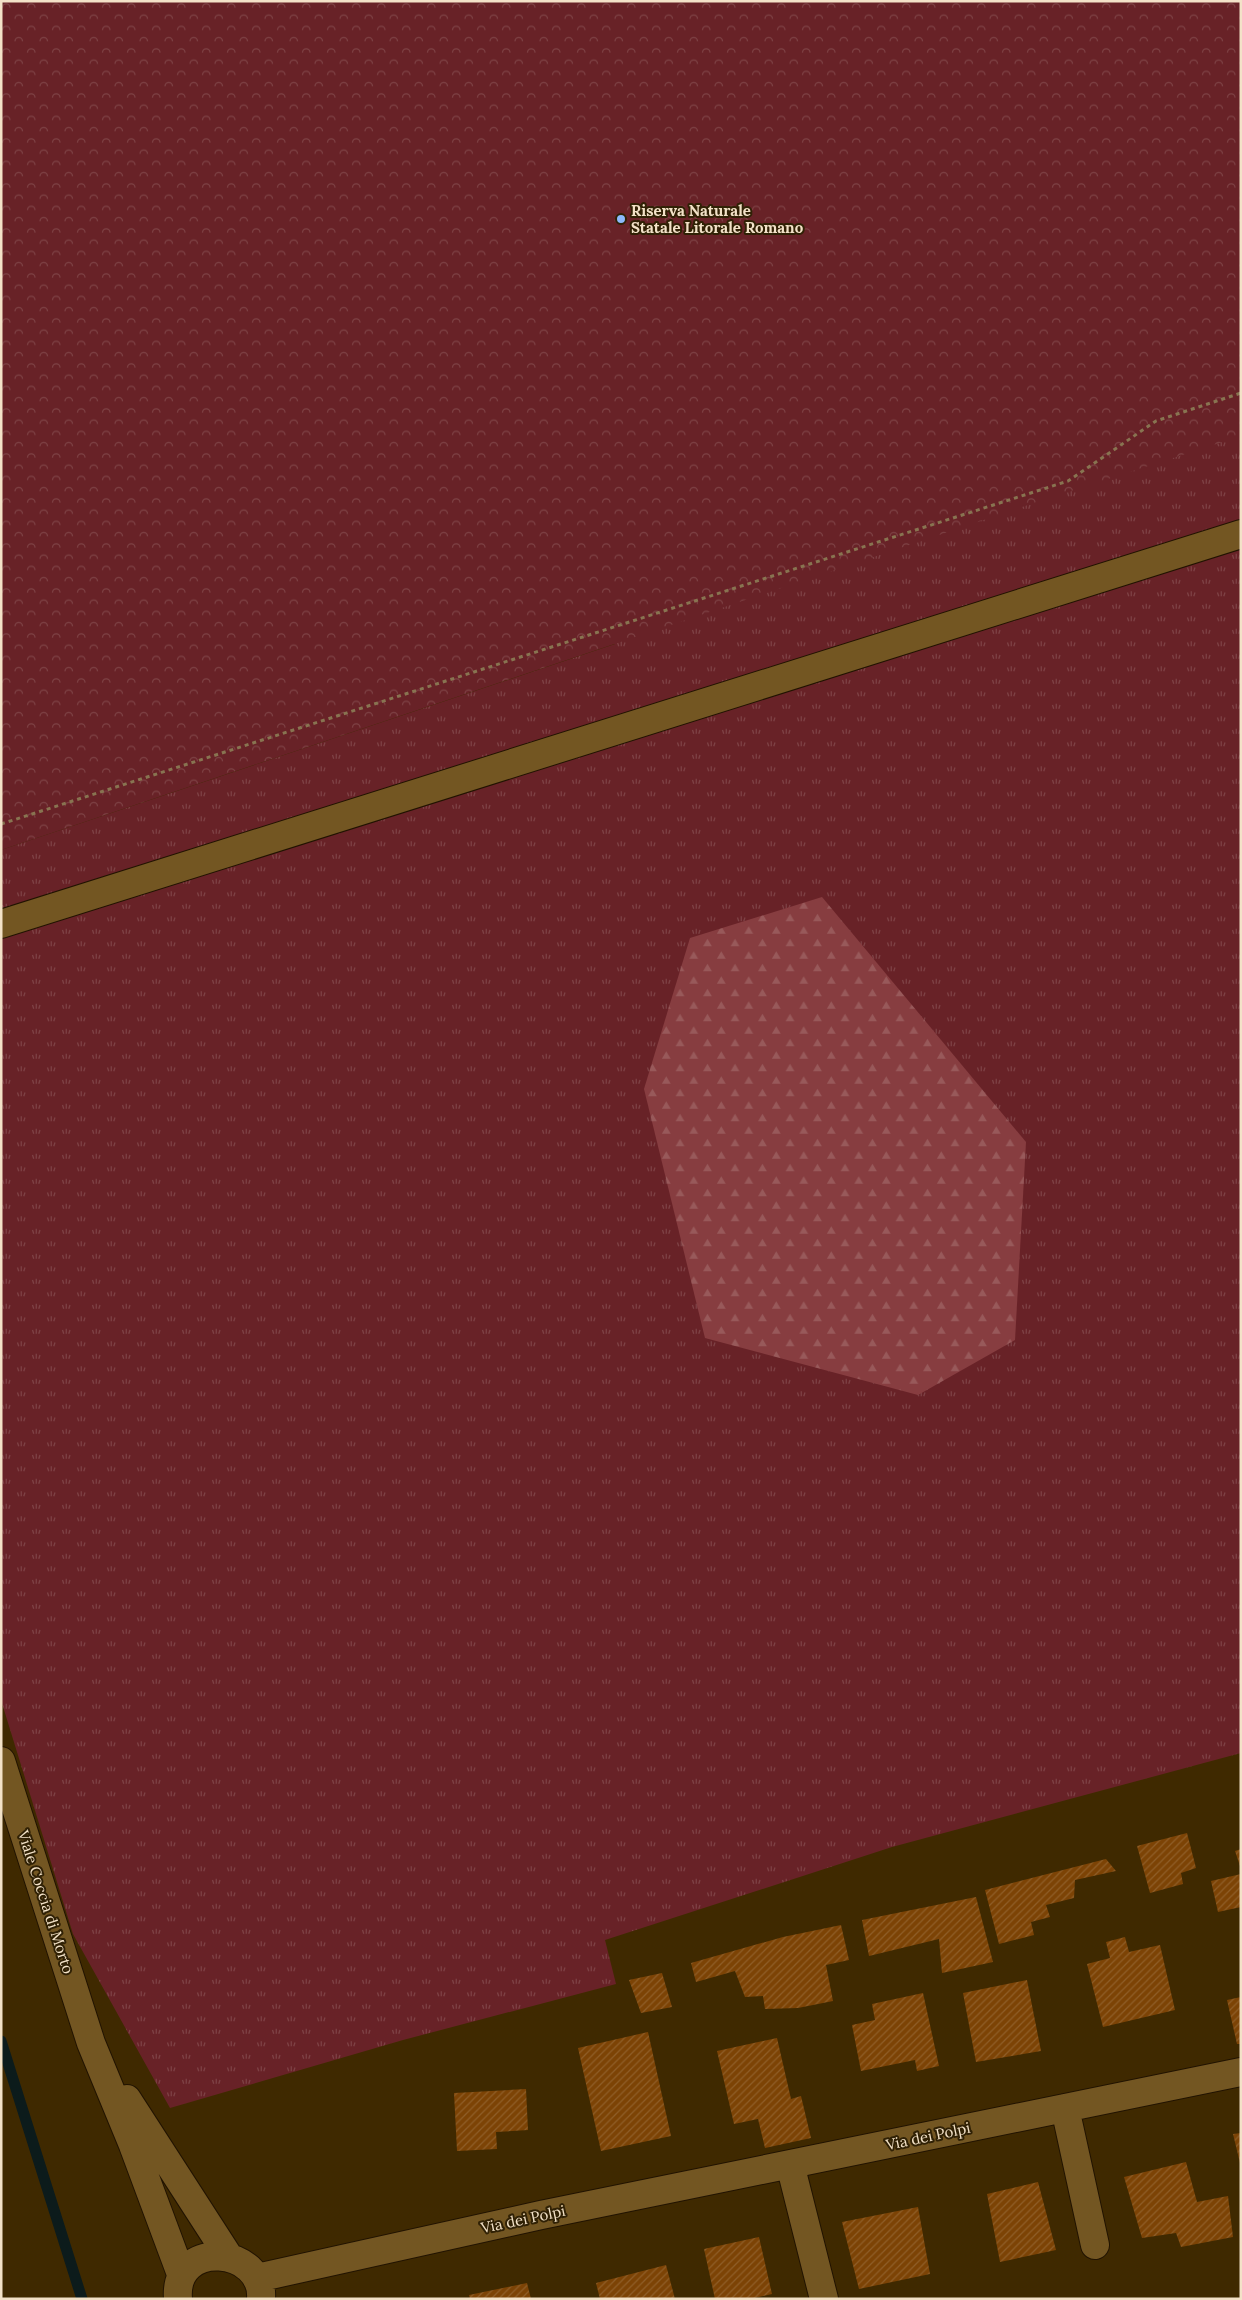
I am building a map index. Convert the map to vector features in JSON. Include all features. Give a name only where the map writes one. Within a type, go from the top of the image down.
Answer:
[{"type":"street","points":[[1,924],[1241,534]]},
{"type":"street","name":"Viale Coccia di Morto","points":[[1,1761],[91,2043],[133,2145],[180,2286]]},
{"type":"street","name":"Viale Coccia di Morto","points":[[91,2043],[229,2257]]},
{"type":"street","name":"Via dei Polpi","points":[[259,2288],[439,2237],[1241,2072]]},
{"type":"street","points":[[1065,2108],[1095,2245]]},
{"type":"street","points":[[790,2164],[824,2299]]},
{"type":"street","points":[[180,2286],[194,2260],[210,2257],[229,2257],[246,2265],[259,2288]]},
{"type":"path","points":[[1,824],[1068,481],[1156,421],[1241,393]]},
{"type":"green space","name":"Riserva Naturale Statale Litorale Romano","points":[[1,1],[1241,1],[1241,436],[1040,501],[1,850]]},
{"type":"green space","points":[[1241,1],[1241,1753],[892,1847],[605,1940],[616,1984],[403,2040],[170,2108],[73,1934],[1,1700],[1,850],[615,644],[1,7]]},
{"type":"green space","points":[[822,897],[1026,1142],[1015,1340],[918,1395],[705,1338],[644,1089],[690,938]]},
{"type":"building","points":[[1187,1833],[1196,1868],[1181,1873],[1183,1884],[1150,1893],[1137,1846]]},
{"type":"building","points":[[1241,1849],[1241,1866],[1240,1866],[1235,1851]]},
{"type":"building","points":[[1106,1859],[1116,1871],[1075,1880],[1074,1898],[1046,1905],[1050,1917],[1031,1922],[1034,1935],[999,1944],[985,1890]]},
{"type":"building","points":[[1241,1874],[1241,1907],[1218,1912],[1211,1881]]},
{"type":"building","points":[[976,1897],[993,1962],[942,1973],[939,1939],[869,1956],[862,1920]]},
{"type":"building","points":[[841,1925],[849,1960],[826,1965],[833,2001],[798,2008],[765,2009],[763,1996],[745,1997],[735,1971],[696,1982],[691,1963],[783,1937]]},
{"type":"building","points":[[1125,1937],[1129,1952],[1160,1945],[1175,2010],[1103,2027],[1087,1964],[1110,1958],[1106,1942]]},
{"type":"building","points":[[662,1973],[672,2007],[641,2013],[629,1980]]},
{"type":"building","points":[[1027,1980],[1041,2051],[976,2062],[963,1993]]},
{"type":"building","points":[[923,1993],[939,2066],[917,2071],[915,2060],[861,2071],[852,2025],[875,2020],[872,2004]]},
{"type":"building","points":[[1241,1997],[1241,2044],[1237,2044],[1227,2000]]},
{"type":"building","points":[[648,2032],[671,2136],[601,2151],[578,2048]]},
{"type":"building","points":[[777,2038],[791,2099],[801,2096],[811,2138],[765,2148],[758,2119],[734,2124],[717,2051]]},
{"type":"building","points":[[526,2089],[528,2130],[496,2132],[497,2149],[457,2151],[454,2093]]},
{"type":"building","points":[[1241,2133],[1241,2163],[1240,2163],[1233,2134]]},
{"type":"building","points":[[1186,2162],[1197,2202],[1228,2196],[1233,2237],[1181,2247],[1176,2233],[1142,2238],[1124,2177]]},
{"type":"building","points":[[1038,2182],[1056,2250],[1000,2262],[987,2194]]},
{"type":"building","points":[[918,2207],[930,2274],[859,2289],[842,2222]]},
{"type":"building","points":[[759,2237],[772,2294],[750,2299],[715,2299],[704,2249]]},
{"type":"building","points":[[666,2265],[675,2299],[600,2299],[596,2283]]},
{"type":"building","points":[[527,2283],[531,2299],[470,2299],[469,2295]]},
{"type":"waterway","points":[[1,2041],[82,2299]]},
{"type":"place","name":"Riserva Naturale Statale Litorale Romano","points":[[621,219]]}]
